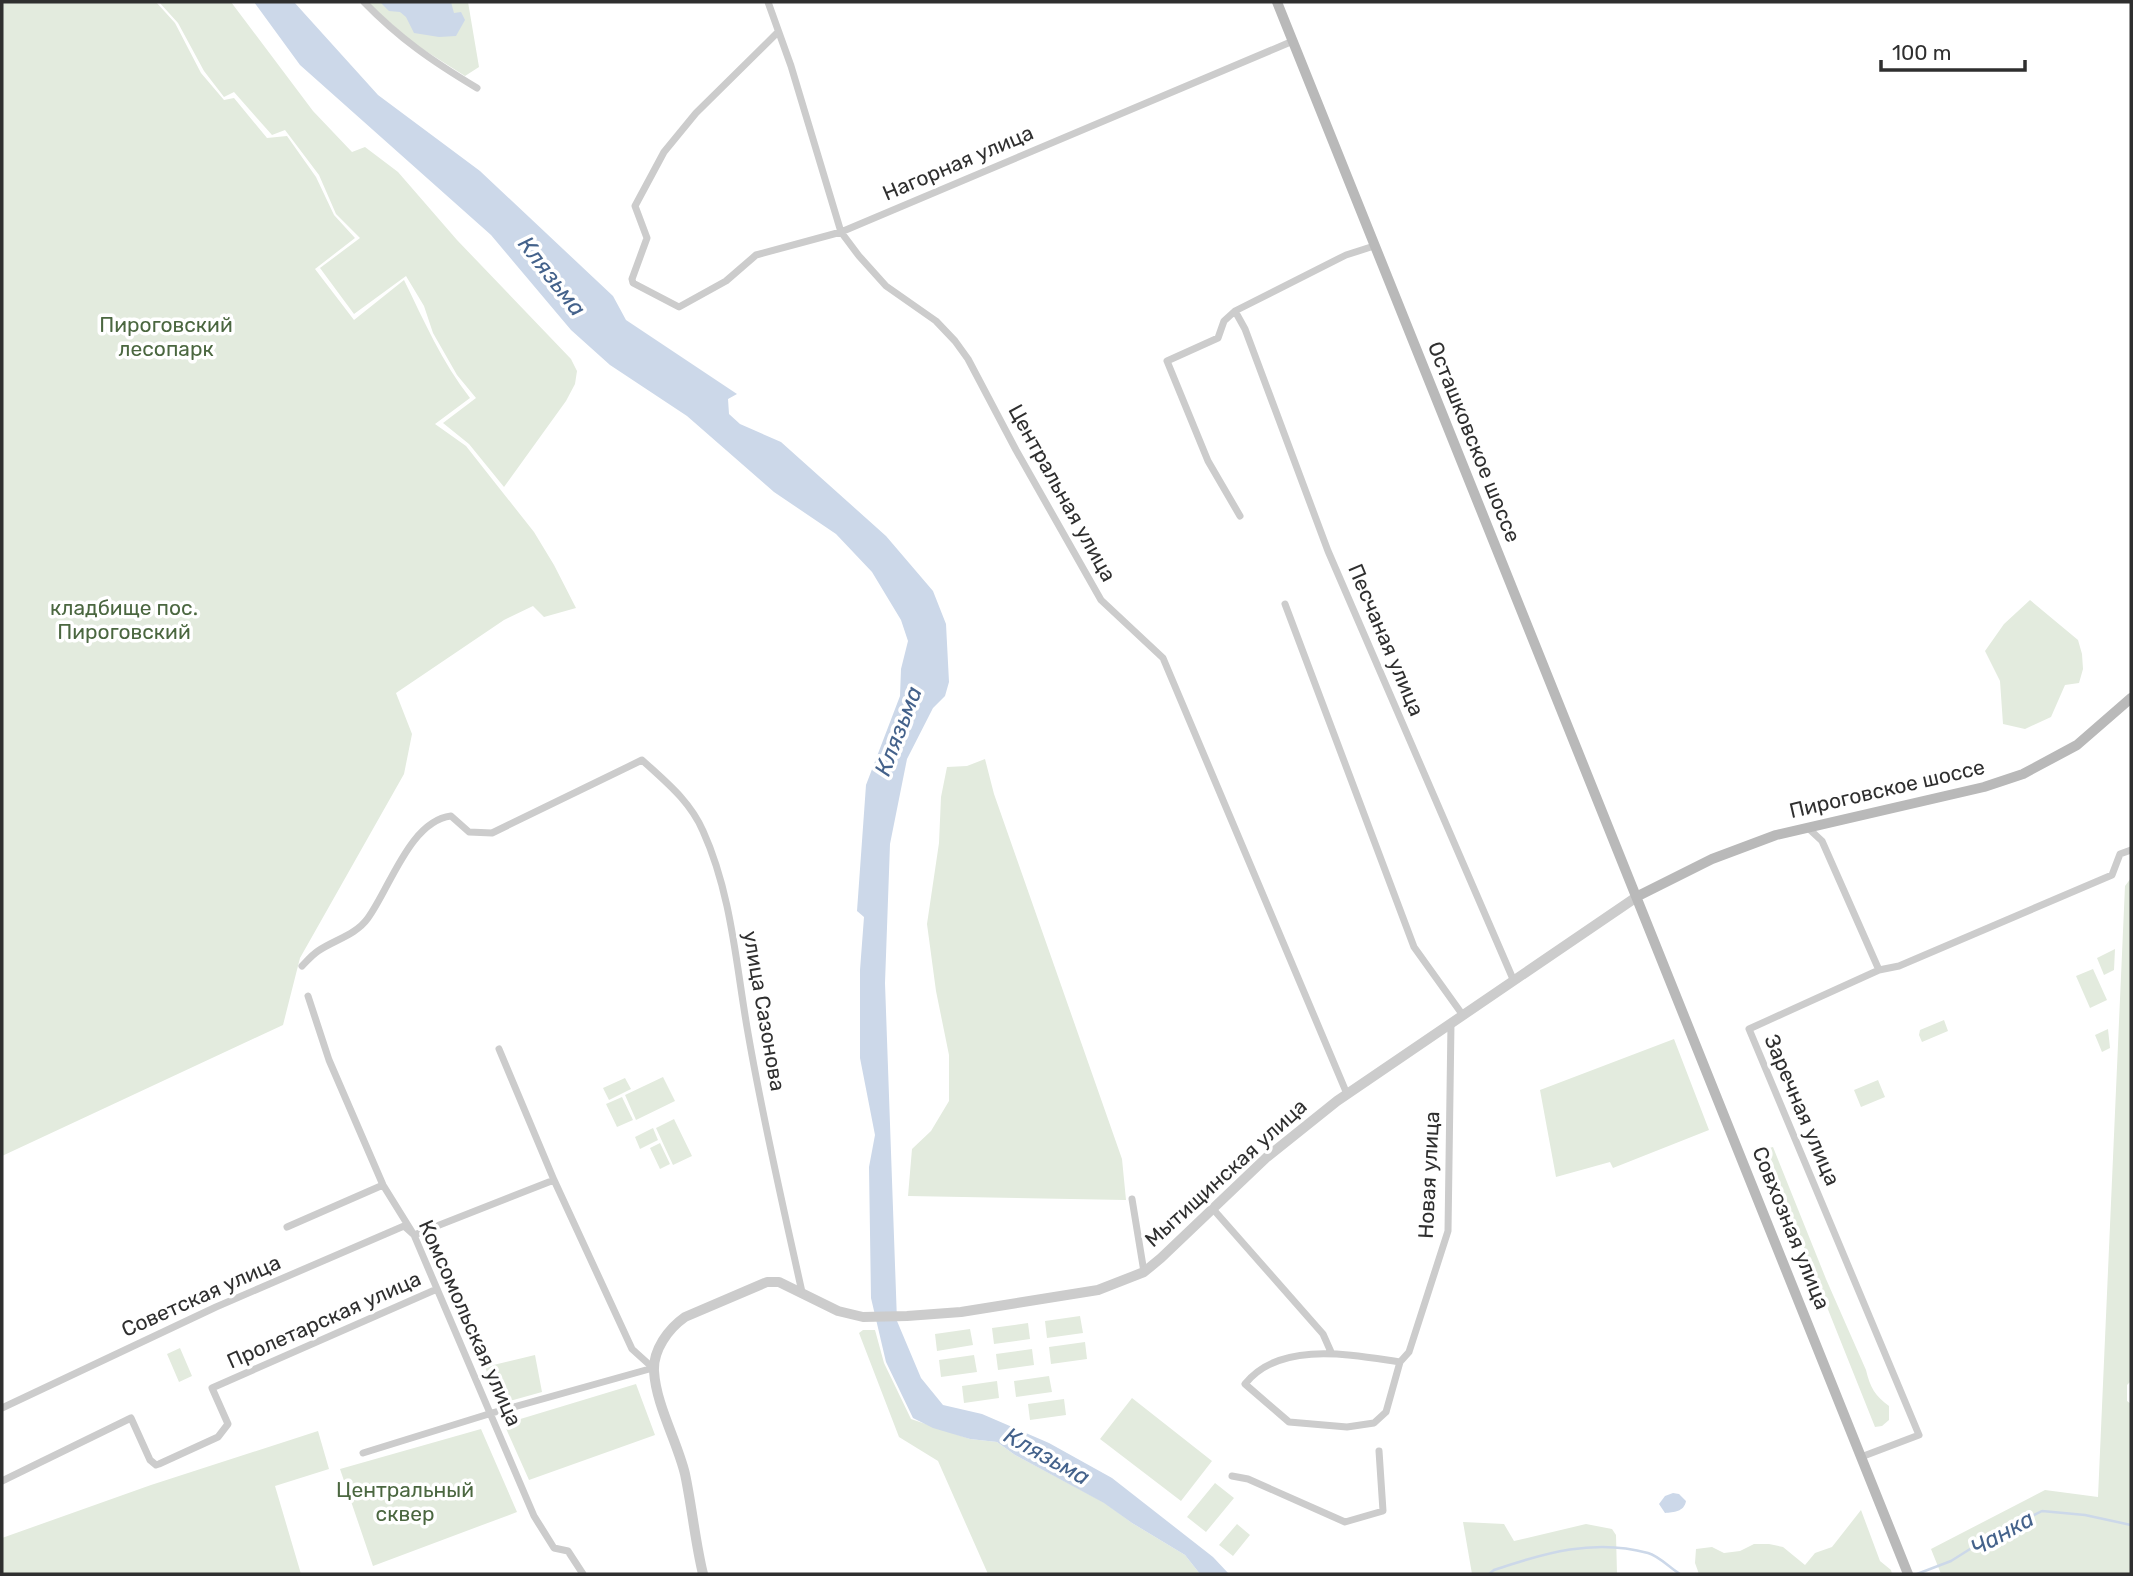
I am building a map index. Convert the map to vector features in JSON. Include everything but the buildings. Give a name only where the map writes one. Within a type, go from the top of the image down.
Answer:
[{"type":"main road","name":"Осташковское шоссе","points":[[1277,2],[1638,896]]},
{"type":"main road","name":"Пироговское шоссе","points":[[1638,896],[1721,855],[1776,835],[1984,787],[2023,774],[2077,745],[2131,698]]},
{"type":"main road","name":"Совхозная улица","points":[[1638,896],[1908,1574]]},
{"type":"street","points":[[363,2],[393,32],[428,58],[477,88]]},
{"type":"street","name":"Центральная улица","points":[[768,2],[841,232],[886,286],[936,321],[955,341],[968,359],[1101,600],[1163,658],[1347,1094]]},
{"type":"street","name":"Нагорная улица","points":[[778,32],[688,123],[664,152],[635,206],[648,238],[632,279],[633,283],[678,307],[726,281],[756,255],[841,232],[1293,41]]},
{"type":"street","points":[[1240,516],[1208,461],[1167,361],[1218,338],[1224,321],[1235,311],[1346,255],[1374,246]]},
{"type":"street","name":"Песчаная улица","points":[[1235,311],[1245,329],[1328,551],[1513,979]]},
{"type":"street","points":[[1286,604],[1414,947],[1462,1014]]},
{"type":"street","name":"улица Сазонова","points":[[302,966],[317,952],[351,933],[366,920],[423,829],[439,818],[452,816],[469,832],[492,833],[642,760],[681,795],[703,831],[719,877],[735,945],[750,1046],[802,1292]]},
{"type":"street","points":[[1828,822],[1821,834],[1822,841],[1879,970]]},
{"type":"street","points":[[1807,828],[1822,841]]},
{"type":"street","name":"Заречная улица","points":[[1861,1457],[1919,1435],[1749,1029],[1879,970],[1899,966],[2112,875],[2120,854],[2131,850]]},
{"type":"street","name":"Мытищинская улица","points":[[653,1368],[660,1344],[673,1325],[685,1317],[767,1282],[779,1282],[838,1311],[863,1317],[907,1316],[961,1312],[1098,1290],[1144,1272],[1267,1157],[1347,1094],[1638,896]]},
{"type":"street","name":"Комсомольская улица","points":[[308,996],[329,1060],[383,1185],[414,1235],[534,1516],[554,1549],[568,1551],[583,1574]]},
{"type":"street","name":"Новая улица","points":[[1331,1352],[1281,1359],[1252,1376],[1245,1384],[1289,1422],[1347,1427],[1374,1423],[1386,1412],[1400,1362],[1409,1352],[1448,1231],[1451,1022]]},
{"type":"street","points":[[499,1049],[554,1180],[632,1349],[653,1368],[684,1473],[703,1574]]},
{"type":"street","points":[[414,1235],[554,1180]]},
{"type":"street","points":[[287,1227],[383,1185]]},
{"type":"street","points":[[1132,1199],[1144,1272]]},
{"type":"street","points":[[1213,1209],[1323,1334],[1331,1352],[1400,1362]]},
{"type":"street","name":"Советская улица","points":[[2,1408],[203,1313],[404,1226],[414,1235]]},
{"type":"street","name":"Пролетарская улица","points":[[2,1481],[131,1418],[150,1460],[153,1464],[159,1464],[218,1437],[228,1424],[212,1388],[437,1289]]},
{"type":"street","points":[[363,1453],[492,1413],[653,1368]]},
{"type":"street","points":[[1231,1476],[1248,1479],[1345,1522],[1383,1511],[1379,1451]]},
{"type":"green space","name":"Пироговский лесопарк","points":[[2,2],[156,2],[175,23],[201,73],[224,100],[234,98],[267,138],[287,136],[316,177],[334,215],[355,238],[315,269],[354,320],[404,280],[442,356],[470,398],[435,424],[466,446],[534,532],[576,608],[544,617],[533,606],[504,620],[396,693],[412,734],[404,774],[300,958],[283,1025],[2,1156]]},
{"type":"green space","points":[[159,2],[231,2],[313,111],[352,152],[365,147],[398,172],[457,240],[571,359],[577,371],[575,384],[566,401],[504,487],[469,444],[443,423],[476,398],[457,375],[433,333],[424,306],[406,276],[354,314],[320,268],[360,238],[336,214],[319,175],[285,130],[272,135],[234,92],[224,97],[204,71],[178,23]]},
{"type":"green space","points":[[367,2],[468,2],[479,67],[465,76],[413,43]]},
{"type":"green space","points":[[2030,600],[2078,640],[2083,669],[2079,683],[2065,685],[2051,717],[2025,729],[2003,724],[2000,681],[1985,651],[2004,624]]},
{"type":"green space","points":[[985,759],[994,794],[1122,1159],[1126,1200],[908,1196],[912,1149],[931,1131],[949,1101],[949,1055],[936,991],[927,924],[939,843],[941,797],[947,767],[967,766]]},
{"type":"green space","points":[[2131,878],[2131,1381],[2127,1385],[2127,1401],[2131,1404],[2131,1574],[1941,1574],[1931,1549],[2045,1490],[2098,1497],[2125,886]]},
{"type":"green space","points":[[2115,949],[2114,970],[2104,975],[2097,958]]},
{"type":"green space","points":[[2093,969],[2107,1000],[2090,1008],[2076,976]]},
{"type":"green space","points":[[1944,1020],[1948,1031],[1922,1042],[1920,1030]]},
{"type":"green space","points":[[2108,1029],[2110,1048],[2102,1052],[2095,1035]]},
{"type":"green space","points":[[1674,1039],[1709,1130],[1613,1168],[1610,1162],[1556,1177],[1540,1090]]},
{"type":"green space","points":[[663,1077],[675,1101],[636,1120],[625,1095]]},
{"type":"green space","points":[[625,1078],[631,1089],[609,1100],[603,1088]]},
{"type":"green space","points":[[1878,1080],[1885,1097],[1861,1107],[1854,1090]]},
{"type":"green space","points":[[622,1097],[633,1120],[617,1127],[606,1104]]},
{"type":"green space","points":[[674,1119],[692,1156],[673,1165],[656,1128]]},
{"type":"green space","points":[[653,1128],[658,1140],[640,1149],[635,1137]]},
{"type":"green space","points":[[660,1143],[670,1164],[660,1169],[650,1148]]},
{"type":"green space","points":[[1773,1147],[1871,1386],[1889,1406],[1889,1420],[1882,1426],[1875,1427],[1815,1277],[1769,1154],[1769,1148]]},
{"type":"green space","points":[[1080,1316],[1083,1333],[1047,1338],[1045,1321]]},
{"type":"green space","points":[[1028,1323],[1030,1339],[994,1344],[992,1328]]},
{"type":"green space","points":[[970,1329],[973,1345],[937,1351],[935,1334]]},
{"type":"green space","points":[[863,1330],[875,1330],[884,1363],[911,1419],[970,1439],[997,1442],[1015,1455],[1105,1503],[1185,1555],[1200,1574],[988,1574],[938,1461],[899,1437],[859,1333]]},
{"type":"green space","points":[[1085,1342],[1087,1359],[1051,1364],[1049,1347]]},
{"type":"green space","points":[[180,1348],[192,1376],[179,1382],[167,1354]]},
{"type":"green space","points":[[1032,1349],[1034,1365],[998,1370],[996,1354]]},
{"type":"green space","points":[[535,1355],[542,1392],[499,1404],[485,1367]]},
{"type":"green space","points":[[974,1355],[977,1372],[941,1377],[939,1360]]},
{"type":"green space","points":[[1049,1376],[1052,1392],[1016,1397],[1014,1381]]},
{"type":"green space","points":[[997,1381],[999,1398],[964,1403],[962,1386]]},
{"type":"green space","points":[[636,1384],[655,1435],[529,1480],[504,1424]]},
{"type":"green space","points":[[1132,1398],[1212,1461],[1181,1501],[1100,1439]]},
{"type":"green space","points":[[1064,1399],[1066,1415],[1030,1420],[1028,1404]]},
{"type":"green space","name":"Центральный сквер","points":[[481,1429],[517,1512],[373,1566],[340,1469]]},
{"type":"green space","points":[[318,1431],[329,1469],[275,1486],[301,1574],[2,1574],[2,1538],[151,1485]]},
{"type":"green space","points":[[1215,1483],[1234,1498],[1206,1532],[1187,1517]]},
{"type":"green space","points":[[1861,1510],[1880,1561],[1892,1574],[1699,1574],[1695,1563],[1696,1549],[1712,1547],[1724,1553],[1740,1551],[1754,1544],[1769,1544],[1783,1547],[1805,1565],[1815,1553],[1832,1547]]},
{"type":"green space","points":[[1463,1522],[1504,1524],[1514,1541],[1586,1524],[1612,1529],[1616,1535],[1617,1574],[1472,1574]]},
{"type":"green space","points":[[1237,1524],[1250,1535],[1233,1556],[1219,1545]]},
{"type":"water","name":"Клязьма","points":[[254,2],[294,2],[378,95],[480,171],[613,296],[626,320],[737,394],[728,399],[729,414],[740,424],[781,442],[886,536],[933,591],[946,624],[949,682],[945,696],[933,708],[907,759],[890,844],[885,983],[897,1321],[921,1378],[943,1405],[982,1414],[1049,1443],[1112,1478],[1213,1557],[1229,1574],[1200,1574],[1185,1555],[1104,1503],[1015,1455],[997,1442],[970,1439],[933,1428],[913,1418],[886,1362],[871,1298],[869,1167],[875,1135],[860,1058],[860,970],[864,917],[857,911],[866,785],[900,696],[901,669],[908,641],[901,620],[872,572],[836,534],[774,492],[687,416],[610,365],[571,330],[491,235],[300,65]]},
{"type":"water","points":[[380,2],[451,2],[454,13],[461,12],[465,20],[456,36],[439,37],[414,33],[406,17],[400,12],[389,11]]},
{"type":"water","points":[[1679,1494],[1686,1501],[1685,1505],[1678,1511],[1665,1513],[1659,1504],[1665,1496]]},
{"type":"waterway","name":"Чанка","points":[[1917,1574],[1951,1561],[1986,1539],[2042,1511],[2085,1515],[2131,1525]]},
{"type":"waterway","name":"Чанка","points":[[1489,1574],[1532,1558],[1589,1547],[1628,1549],[1652,1555],[1680,1574]]},
{"type":"park label","name":"кладбище пос. Пироговский","points":[[124,620]]}]
